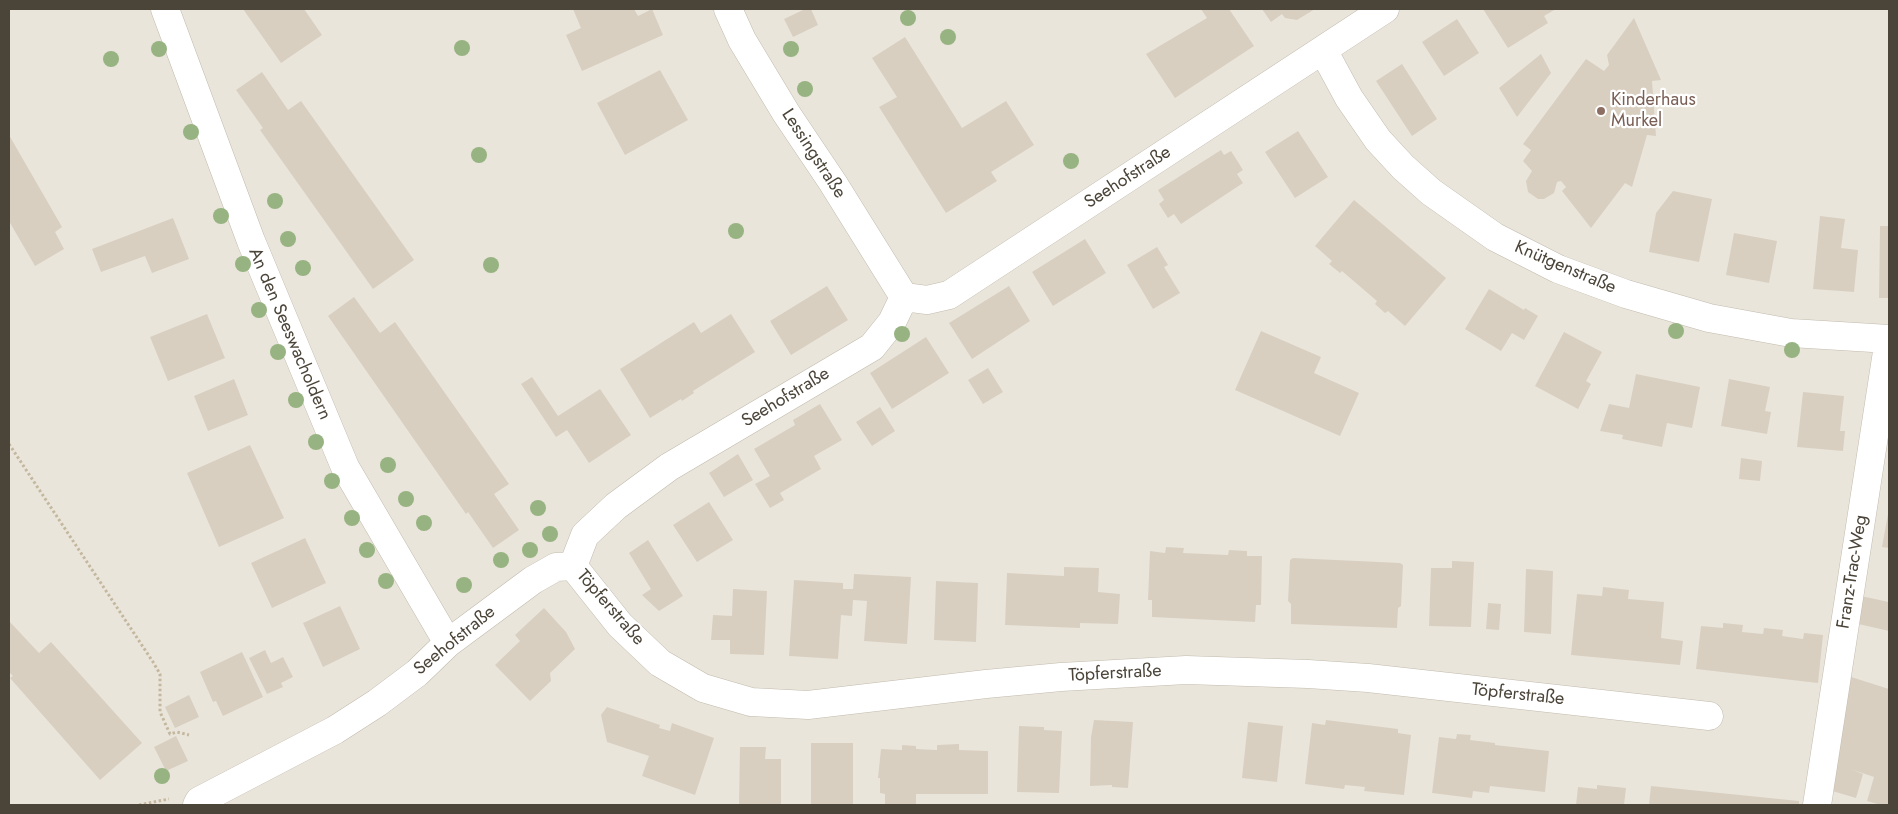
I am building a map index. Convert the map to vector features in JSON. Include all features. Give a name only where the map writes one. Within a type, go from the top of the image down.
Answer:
[{"type":"street","name":"An den Seeswacholdern","points":[[165,9],[251,241],[344,467],[448,643]]},
{"type":"street","name":"Lessingstraße","points":[[728,9],[742,40],[904,297]]},
{"type":"street","name":"Seehofstraße","points":[[197,805],[199,802],[334,730],[377,703],[417,673],[448,643],[533,580],[556,568],[573,566],[585,535],[616,506],[669,467],[872,347],[892,322],[904,297],[926,300],[949,295],[1385,9]]},
{"type":"street","name":"Knütgenstraße","points":[[1322,50],[1349,98],[1378,140],[1403,167],[1431,192],[1495,237],[1542,261],[1558,269],[1626,294],[1708,318],[1791,333],[1889,339]]},
{"type":"street","name":"Franz-Trac-Weg","points":[[1817,805],[1889,339]]},
{"type":"street","name":"Töpferstraße","points":[[573,566],[620,625],[660,663],[703,688],[751,702],[808,705],[1052,678],[1168,671],[1212,671],[1368,678],[1709,716]]},
{"type":"path","points":[[9,444],[160,674],[160,712],[170,734],[177,732],[189,735]]},
{"type":"shaded area","points":[[9,9],[1889,9],[1889,805],[9,805]]},
{"type":"building","points":[[243,9],[304,9],[322,35],[281,63]]},
{"type":"building","points":[[573,9],[634,9],[638,16],[652,9],[663,35],[582,71],[566,35],[581,28]]},
{"type":"building","points":[[805,9],[811,9],[818,25],[793,37],[784,19]]},
{"type":"building","points":[[1201,9],[1229,9],[1254,46],[1175,98],[1146,54],[1207,18]]},
{"type":"building","points":[[1262,9],[1315,9],[1297,20],[1285,18],[1282,14],[1271,22]]},
{"type":"building","points":[[1483,9],[1556,9],[1544,16],[1548,23],[1508,48]]},
{"type":"building","points":[[1634,18],[1661,80],[1652,81],[1656,136],[1647,135],[1632,187],[1625,183],[1591,228],[1562,191],[1566,187],[1561,181],[1557,182],[1554,193],[1544,199],[1538,199],[1528,192],[1526,181],[1532,171],[1523,161],[1531,150],[1523,144],[1586,59],[1604,71],[1609,65],[1607,55]]},
{"type":"building","points":[[1457,19],[1479,53],[1444,76],[1422,42]]},
{"type":"building","points":[[905,37],[962,128],[1006,101],[1034,145],[991,172],[997,181],[946,213],[879,107],[897,97],[872,58]]},
{"type":"building","points":[[1541,54],[1551,73],[1517,117],[1499,88]]},
{"type":"building","points":[[1402,64],[1437,119],[1412,136],[1376,81]]},
{"type":"building","points":[[660,70],[688,120],[625,155],[597,103]]},
{"type":"building","points":[[262,72],[288,110],[301,101],[414,260],[373,289],[260,130],[263,128],[236,90]]},
{"type":"building","points":[[1298,131],[1328,177],[1295,198],[1265,152]]},
{"type":"building","points":[[9,135],[62,227],[55,232],[64,249],[35,266],[9,221]]},
{"type":"building","points":[[1221,150],[1224,155],[1231,151],[1243,170],[1237,174],[1243,183],[1181,224],[1174,214],[1168,218],[1159,204],[1164,200],[1158,190]]},
{"type":"building","points":[[1673,191],[1712,199],[1699,262],[1649,252],[1656,213]]},
{"type":"building","points":[[1354,200],[1446,278],[1405,326],[1388,311],[1385,313],[1375,304],[1377,301],[1342,271],[1340,273],[1329,264],[1332,261],[1315,246]]},
{"type":"building","points":[[1820,216],[1845,219],[1841,248],[1858,250],[1854,292],[1813,289]]},
{"type":"building","points":[[173,218],[189,259],[152,273],[145,256],[101,272],[92,249]]},
{"type":"building","points":[[1880,226],[1889,226],[1889,298],[1879,298]]},
{"type":"building","points":[[1734,233],[1777,241],[1769,283],[1726,275]]},
{"type":"building","points":[[1085,239],[1106,273],[1053,306],[1032,272]]},
{"type":"building","points":[[1157,247],[1168,265],[1164,267],[1180,293],[1153,309],[1127,265]]},
{"type":"building","points":[[827,286],[848,320],[791,355],[770,321]]},
{"type":"building","points":[[1009,286],[1030,321],[972,359],[949,323]]},
{"type":"building","points":[[1489,289],[1524,310],[1525,308],[1538,316],[1524,340],[1512,333],[1501,351],[1465,329]]},
{"type":"building","points":[[354,297],[380,333],[395,322],[509,484],[494,494],[519,530],[493,548],[468,512],[466,514],[328,316]]},
{"type":"building","points":[[207,314],[225,358],[168,381],[150,337]]},
{"type":"building","points":[[731,314],[755,352],[693,391],[694,393],[682,401],[681,399],[650,418],[620,369],[694,322],[701,333]]},
{"type":"building","points":[[1261,331],[1321,357],[1314,373],[1359,393],[1340,436],[1235,390]]},
{"type":"building","points":[[1564,332],[1602,352],[1586,381],[1591,384],[1578,409],[1535,386]]},
{"type":"building","points":[[926,337],[949,373],[892,409],[870,373]]},
{"type":"building","points":[[988,368],[1003,392],[983,404],[968,380]]},
{"type":"building","points":[[1636,374],[1700,387],[1692,428],[1667,423],[1662,447],[1622,439],[1623,435],[1600,431],[1609,404],[1629,408]]},
{"type":"building","points":[[532,377],[558,416],[600,389],[631,435],[589,463],[567,430],[556,437],[521,384]]},
{"type":"building","points":[[234,379],[248,415],[208,431],[194,396]]},
{"type":"building","points":[[1729,379],[1770,387],[1765,411],[1771,412],[1767,434],[1721,426]]},
{"type":"building","points":[[1803,392],[1844,396],[1840,431],[1845,431],[1843,451],[1797,447]]},
{"type":"building","points":[[820,404],[842,440],[814,456],[821,469],[780,493],[784,500],[770,508],[755,484],[770,476],[754,449],[795,425],[793,420]]},
{"type":"building","points":[[880,407],[895,431],[872,446],[856,422]]},
{"type":"building","points":[[250,445],[284,518],[219,547],[187,473]]},
{"type":"building","points":[[738,454],[753,480],[724,497],[709,473]]},
{"type":"building","points":[[1741,458],[1762,461],[1760,481],[1739,479]]},
{"type":"building","points":[[709,502],[733,540],[697,562],[673,525]]},
{"type":"building","points":[[1889,515],[1889,548],[1882,547]]},
{"type":"building","points":[[305,538],[326,583],[272,608],[251,563]]},
{"type":"building","points":[[648,540],[683,596],[659,611],[642,595],[651,589],[629,553]]},
{"type":"building","points":[[1166,547],[1184,548],[1183,553],[1228,555],[1229,550],[1247,551],[1247,556],[1262,556],[1261,605],[1256,605],[1255,622],[1152,617],[1152,600],[1148,600],[1150,551],[1165,553]]},
{"type":"building","points":[[1293,558],[1400,563],[1403,565],[1401,606],[1398,608],[1397,628],[1291,624],[1291,604],[1288,601],[1290,560]]},
{"type":"building","points":[[1452,561],[1474,562],[1471,627],[1429,626],[1431,568],[1452,568]]},
{"type":"building","points":[[1064,567],[1099,568],[1098,592],[1120,594],[1118,624],[1080,623],[1080,628],[1005,625],[1007,573],[1064,576]]},
{"type":"building","points":[[1526,569],[1553,571],[1551,634],[1524,632]]},
{"type":"building","points":[[854,574],[911,577],[907,644],[864,641],[867,601],[853,600],[852,616],[841,615],[838,659],[789,656],[794,580],[843,583],[843,589],[853,589]]},
{"type":"building","points":[[936,581],[978,583],[976,642],[934,640]]},
{"type":"building","points":[[1603,587],[1629,590],[1628,599],[1664,602],[1661,638],[1683,641],[1680,665],[1571,655],[1577,594],[1602,596]]},
{"type":"building","points":[[733,589],[767,591],[764,655],[730,654],[730,640],[711,640],[713,615],[732,616]]},
{"type":"building","points":[[1861,596],[1889,602],[1889,631],[1854,623]]},
{"type":"building","points":[[1488,603],[1501,604],[1499,630],[1486,629]]},
{"type":"building","points":[[340,606],[360,649],[323,667],[303,623]]},
{"type":"building","points":[[544,608],[566,632],[575,649],[550,673],[551,681],[530,701],[495,665],[520,641],[515,635]]},
{"type":"building","points":[[9,621],[39,653],[51,642],[142,743],[100,780],[10,678],[13,676],[9,672]]},
{"type":"building","points":[[1723,623],[1743,625],[1742,632],[1763,634],[1764,628],[1783,630],[1782,636],[1803,639],[1804,633],[1823,635],[1818,683],[1696,669],[1701,626],[1723,628]]},
{"type":"building","points":[[265,650],[271,663],[283,657],[293,677],[281,683],[283,687],[267,694],[249,658]]},
{"type":"building","points":[[242,652],[263,697],[223,716],[216,701],[213,702],[200,672]]},
{"type":"building","points":[[1848,676],[1889,689],[1889,805],[1867,801],[1874,777],[1850,769],[1863,774],[1856,798],[1829,790],[1837,765],[1832,764]]},
{"type":"building","points":[[189,695],[199,717],[175,728],[165,707]]},
{"type":"building","points":[[607,707],[660,725],[659,728],[670,731],[672,723],[714,738],[695,795],[642,776],[649,756],[607,742],[601,715]]},
{"type":"building","points":[[1094,720],[1133,722],[1128,788],[1112,787],[1112,785],[1090,786],[1091,737]]},
{"type":"building","points":[[1326,720],[1398,729],[1398,733],[1411,735],[1404,795],[1364,791],[1365,787],[1345,785],[1344,789],[1305,784],[1312,723],[1325,725]]},
{"type":"building","points":[[1248,722],[1283,726],[1277,782],[1242,778]]},
{"type":"building","points":[[1019,726],[1044,727],[1044,730],[1062,731],[1059,793],[1017,792]]},
{"type":"building","points":[[1457,734],[1471,735],[1470,740],[1495,743],[1495,745],[1549,751],[1545,792],[1490,786],[1489,793],[1473,791],[1472,798],[1432,793],[1439,737],[1456,739]]},
{"type":"building","points":[[176,736],[188,761],[166,771],[154,747]]},
{"type":"building","points":[[811,743],[853,743],[853,805],[811,805]]},
{"type":"building","points":[[959,744],[959,750],[988,751],[988,794],[916,794],[916,805],[885,805],[885,794],[880,793],[880,778],[878,778],[881,749],[902,750],[902,745],[916,746],[916,749],[937,750],[937,745]]},
{"type":"building","points":[[740,747],[766,747],[765,759],[781,759],[781,805],[739,805]]},
{"type":"building","points":[[1597,785],[1626,788],[1624,805],[1576,805],[1578,787],[1597,789]]},
{"type":"building","points":[[1651,786],[1799,801],[1799,805],[1649,805]]},
{"type":"place","name":"Kinderhaus Murkel","points":[[1601,111]]}]
